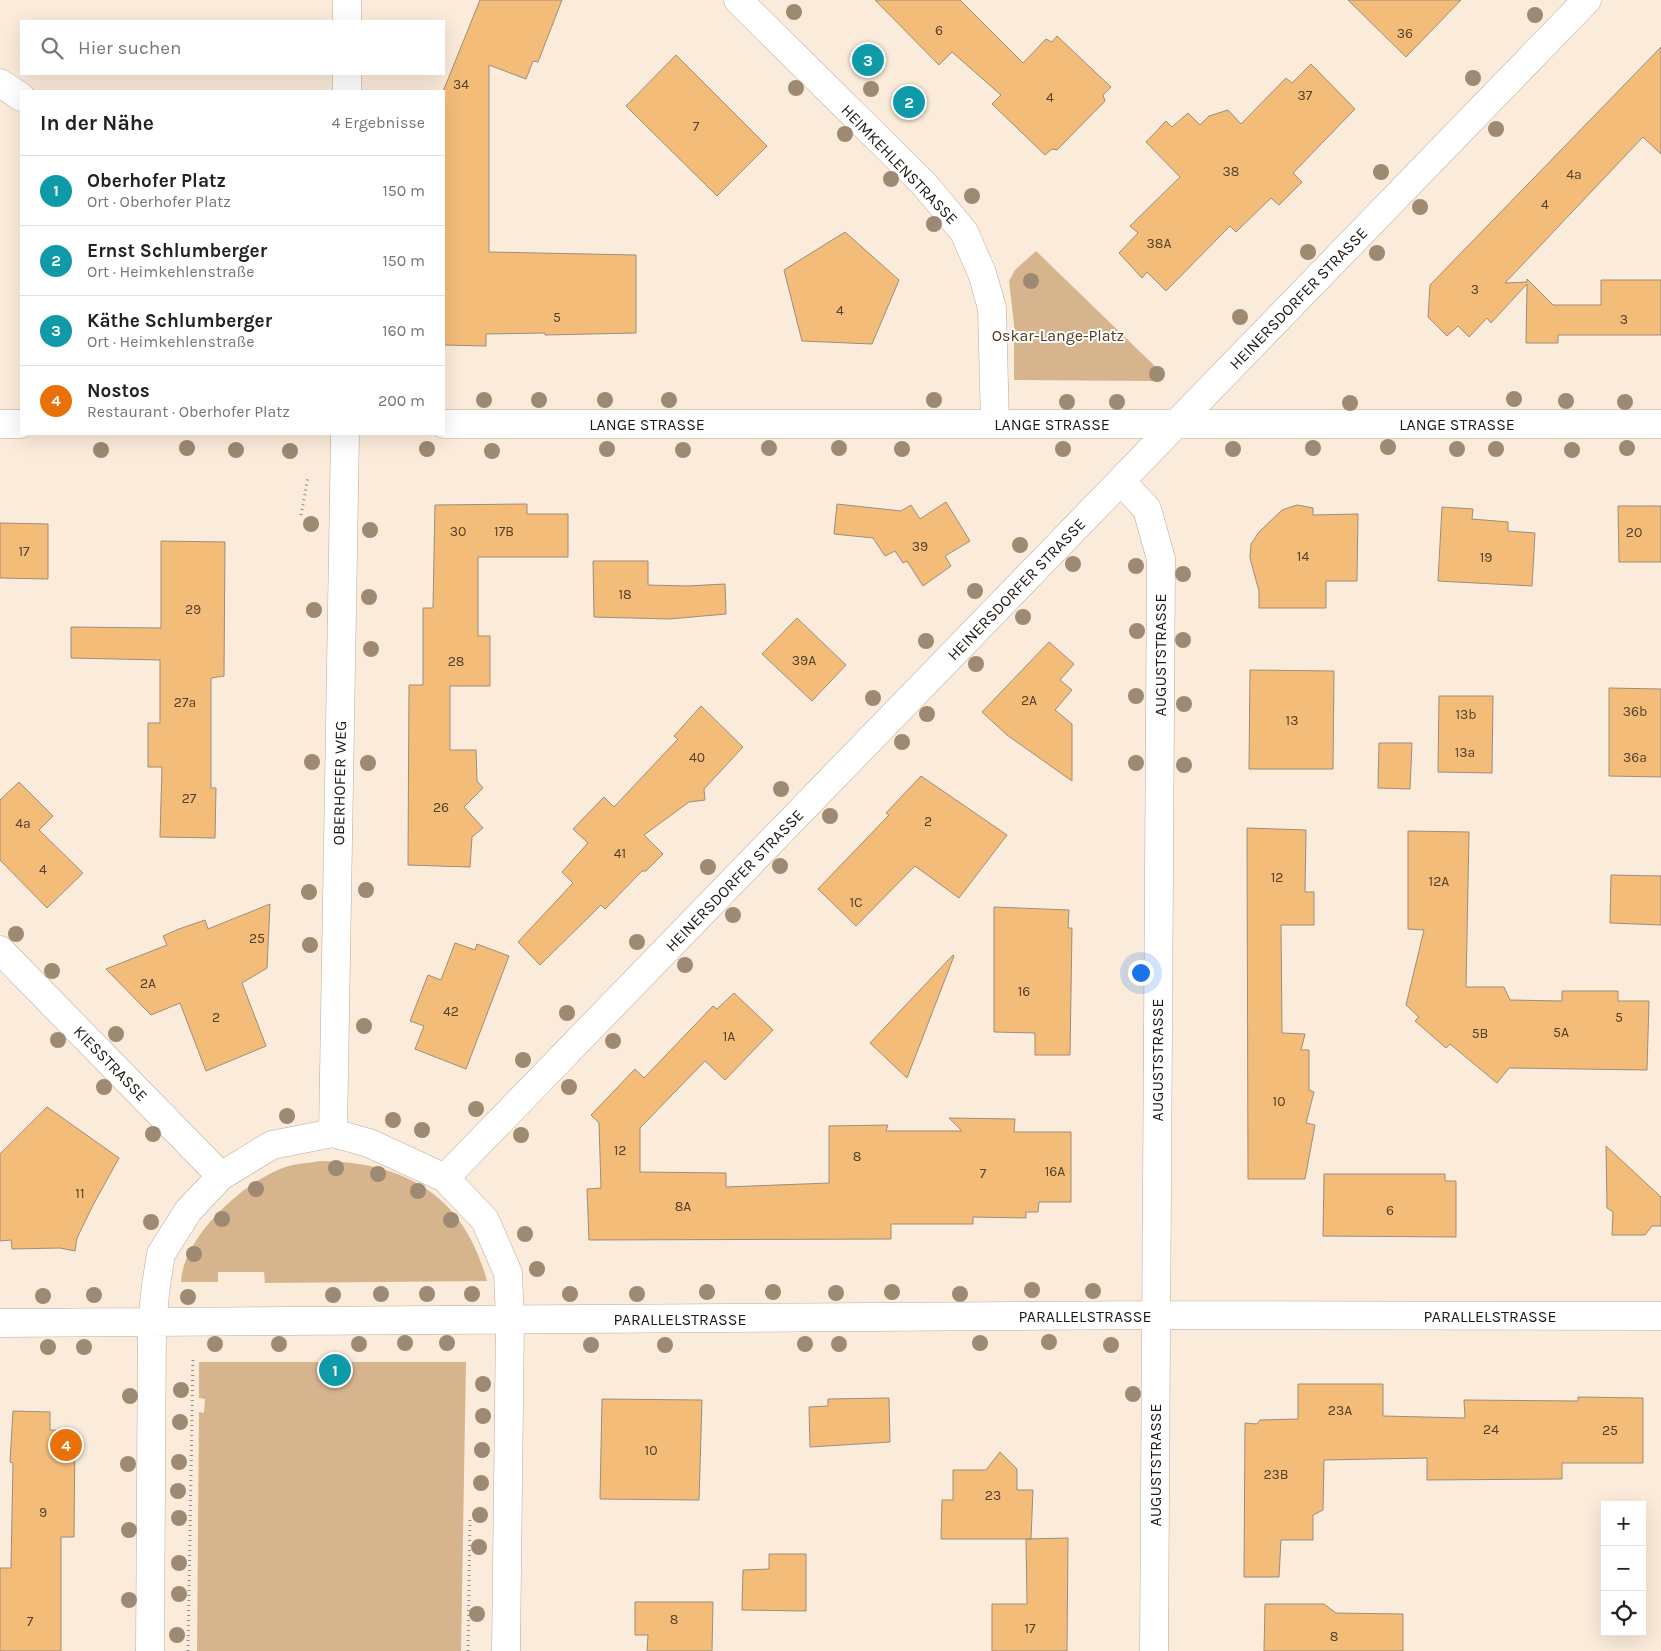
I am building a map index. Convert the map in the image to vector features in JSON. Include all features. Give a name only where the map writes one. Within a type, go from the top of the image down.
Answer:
[{"type":"street","points":[[347,0],[347,20]]},
{"type":"street","name":"HEIMKEHLENSTRASSE","points":[[738,0],[925,185],[964,232],[982,273],[992,308],[995,424]]},
{"type":"street","name":"HEINERSDORFER STRASSE","points":[[445,1178],[1586,0]]},
{"type":"street","points":[[347,75],[347,90]]},
{"type":"street","points":[[0,83],[20,96]]},
{"type":"street","name":"LANGE STRASSE","points":[[445,424],[1661,424]]},
{"type":"street","name":"OBERHOFER WEG","points":[[333,1133],[345,435]]},
{"type":"street","name":"AUGUSTSTRASSE","points":[[1121,481],[1147,508],[1161,558],[1154,1651]]},
{"type":"street","name":"KIESSTRASSE","points":[[0,950],[221,1176]]},
{"type":"street","points":[[150,1651],[152,1323],[161,1254],[188,1211],[221,1176],[272,1146],[333,1133],[369,1143],[445,1178],[485,1220],[508,1273],[510,1320],[506,1651]]},
{"type":"street","name":"PARALLELSTRASSE","points":[[152,1323],[1156,1316],[1661,1316]]},
{"type":"street","points":[[0,1323],[152,1323]]},
{"type":"path","points":[[301,514],[308,473]]},
{"type":"path","points":[[188,1651],[192,1355]]},
{"type":"green space","name":"Oskar-Lange-Platz","points":[[1036,251],[1162,373],[1155,381],[1014,380],[1014,324],[1009,281],[1015,270]]},
{"type":"green space","points":[[320,1161],[351,1163],[379,1168],[404,1177],[427,1189],[446,1206],[463,1226],[477,1251],[487,1281],[265,1283],[264,1272],[218,1272],[218,1282],[181,1282],[184,1264],[193,1246],[205,1228],[237,1196],[272,1173],[293,1165]]},
{"type":"green space","points":[[199,1362],[466,1362],[461,1651],[197,1651],[199,1412],[204,1413],[205,1399],[199,1398]]},
{"type":"building","points":[[480,0],[562,0],[538,62],[533,61],[526,79],[489,65],[489,252],[636,255],[636,333],[486,334],[486,346],[445,345],[444,89]]},
{"type":"building","points":[[875,0],[960,0],[1023,63],[1046,39],[1052,42],[1057,36],[1111,87],[1103,95],[1105,101],[1057,150],[1052,149],[1045,155],[992,104],[1001,95],[952,52],[939,65]]},
{"type":"building","points":[[1348,0],[1461,0],[1406,57]]},
{"type":"building","points":[[1661,47],[1661,154],[1643,137],[1505,283],[1527,282],[1527,279],[1553,305],[1601,305],[1601,280],[1661,280],[1661,335],[1558,335],[1558,343],[1526,343],[1527,284],[1491,323],[1487,318],[1469,337],[1458,326],[1447,336],[1428,317],[1430,285]]},
{"type":"building","points":[[676,55],[767,146],[717,196],[626,106]]},
{"type":"building","points":[[1311,64],[1355,109],[1293,173],[1302,182],[1279,205],[1271,198],[1236,232],[1230,226],[1166,291],[1147,272],[1142,278],[1119,253],[1138,233],[1130,226],[1180,177],[1146,142],[1166,121],[1172,127],[1188,113],[1200,125],[1209,116],[1228,110],[1241,124],[1286,78],[1292,83]]},
{"type":"building","points":[[845,232],[899,280],[872,344],[802,341],[784,270]]},
{"type":"building","points":[[946,502],[970,541],[945,556],[951,566],[923,586],[907,561],[903,563],[895,551],[885,556],[873,538],[834,534],[837,504],[901,511],[911,505],[920,519]]},
{"type":"building","points":[[527,504],[527,514],[568,514],[568,557],[478,557],[478,636],[490,636],[490,686],[450,686],[450,750],[476,750],[477,781],[483,788],[464,807],[483,828],[472,837],[470,867],[408,865],[409,685],[423,685],[423,608],[433,608],[435,505]]},
{"type":"building","points":[[1297,505],[1313,508],[1313,515],[1358,514],[1357,581],[1326,581],[1326,608],[1259,608],[1259,591],[1250,558],[1251,544],[1259,532],[1282,510]]},
{"type":"building","points":[[1618,506],[1661,506],[1661,562],[1619,562]]},
{"type":"building","points":[[1442,507],[1473,509],[1472,519],[1508,522],[1508,531],[1535,533],[1532,586],[1438,581]]},
{"type":"building","points":[[0,523],[48,524],[48,579],[0,578]]},
{"type":"building","points":[[161,541],[225,542],[224,676],[211,678],[211,788],[216,788],[215,838],[160,837],[162,767],[148,767],[148,723],[160,723],[160,660],[71,658],[71,627],[161,628]]},
{"type":"building","points":[[593,561],[648,561],[648,585],[687,586],[725,584],[726,614],[669,619],[594,617]]},
{"type":"building","points":[[797,618],[846,665],[812,701],[762,654]]},
{"type":"building","points":[[1049,642],[1074,664],[1060,680],[1072,690],[1055,710],[1072,724],[1072,781],[1007,735],[982,712]]},
{"type":"building","points":[[1250,670],[1334,671],[1333,769],[1249,769]]},
{"type":"building","points":[[1609,688],[1661,689],[1661,777],[1609,776]]},
{"type":"building","points":[[1439,696],[1493,696],[1492,773],[1438,772]]},
{"type":"building","points":[[701,706],[743,747],[704,789],[705,800],[689,802],[644,835],[663,854],[646,871],[642,871],[605,909],[601,905],[540,965],[518,942],[573,883],[562,872],[588,843],[573,829],[604,797],[614,807],[678,739],[674,736]]},
{"type":"building","points":[[1379,743],[1412,743],[1410,789],[1378,788]]},
{"type":"building","points":[[921,776],[1007,835],[959,898],[915,866],[856,926],[818,889],[889,815],[886,813]]},
{"type":"building","points":[[19,782],[53,816],[39,830],[83,873],[47,908],[0,860],[0,800]]},
{"type":"building","points":[[1247,828],[1306,830],[1305,892],[1314,892],[1314,925],[1281,925],[1282,1033],[1305,1034],[1301,1050],[1309,1050],[1309,1090],[1314,1092],[1306,1123],[1315,1125],[1305,1179],[1248,1179]]},
{"type":"building","points":[[1408,831],[1469,832],[1466,987],[1504,987],[1510,1000],[1562,1001],[1562,991],[1618,991],[1618,1001],[1649,1001],[1647,1070],[1509,1068],[1497,1083],[1450,1044],[1446,1048],[1415,1021],[1419,1017],[1406,1005],[1424,930],[1408,929]]},
{"type":"building","points":[[1611,875],[1661,876],[1661,925],[1610,923]]},
{"type":"building","points":[[270,904],[267,968],[242,983],[266,1046],[206,1071],[180,1003],[151,1015],[106,969],[167,945],[163,936],[179,929],[205,920],[208,929]]},
{"type":"building","points":[[994,907],[1069,910],[1068,928],[1072,928],[1070,1055],[1035,1055],[1035,1033],[994,1032]]},
{"type":"building","points":[[455,943],[475,950],[477,944],[509,956],[466,1069],[415,1049],[424,1026],[410,1021],[428,975],[441,980]]},
{"type":"building","points":[[954,956],[907,1078],[870,1043]]},
{"type":"building","points":[[734,993],[773,1030],[725,1080],[705,1061],[640,1128],[640,1172],[726,1173],[726,1187],[829,1183],[829,1126],[888,1125],[886,1131],[962,1131],[949,1118],[1015,1119],[1014,1132],[1071,1132],[1071,1202],[1039,1202],[1038,1212],[1026,1212],[1026,1218],[973,1217],[973,1224],[891,1224],[891,1239],[589,1240],[587,1189],[601,1188],[599,1123],[591,1115],[635,1069],[644,1078],[713,1006],[717,1009]]},
{"type":"building","points":[[47,1107],[119,1158],[77,1238],[75,1251],[60,1248],[12,1249],[11,1240],[0,1241],[0,1154]]},
{"type":"building","points":[[1606,1146],[1661,1197],[1661,1226],[1652,1226],[1645,1235],[1612,1235],[1613,1212],[1607,1208]]},
{"type":"building","points":[[1324,1174],[1445,1174],[1445,1181],[1456,1181],[1456,1237],[1323,1236]]},
{"type":"building","points":[[1298,1384],[1383,1384],[1383,1416],[1465,1418],[1464,1400],[1578,1401],[1578,1397],[1643,1398],[1643,1463],[1562,1463],[1562,1479],[1427,1480],[1427,1458],[1324,1460],[1323,1510],[1313,1515],[1313,1540],[1281,1540],[1279,1577],[1244,1577],[1245,1423],[1257,1424],[1260,1420],[1298,1419]]},
{"type":"building","points":[[889,1398],[890,1442],[810,1447],[809,1407],[828,1406],[828,1399]]},
{"type":"building","points":[[602,1399],[702,1400],[699,1500],[600,1499]]},
{"type":"building","points":[[13,1411],[50,1412],[50,1430],[75,1431],[74,1537],[61,1537],[61,1651],[0,1651],[0,1568],[11,1568],[13,1463],[10,1462]]},
{"type":"building","points":[[1000,1452],[1017,1469],[1017,1490],[1033,1490],[1031,1539],[941,1539],[942,1500],[953,1500],[953,1470],[986,1470]]},
{"type":"building","points":[[1068,1538],[1067,1651],[992,1651],[992,1604],[1027,1604],[1026,1539]]},
{"type":"building","points":[[769,1554],[806,1554],[806,1611],[742,1610],[743,1570],[769,1569]]},
{"type":"building","points":[[635,1602],[713,1602],[712,1651],[647,1651],[648,1635],[635,1635]]},
{"type":"building","points":[[1265,1604],[1324,1604],[1336,1613],[1403,1614],[1403,1651],[1264,1651]]},
{"type":"place","name":"Käthe Schlumberger","points":[[868,60]]},
{"type":"place","name":"Ernst Schlumberger","points":[[909,102]]},
{"type":"place","name":"Oberhofer Platz","points":[[335,1370]]},
{"type":"place","name":"Nostos","points":[[66,1445]]}]
